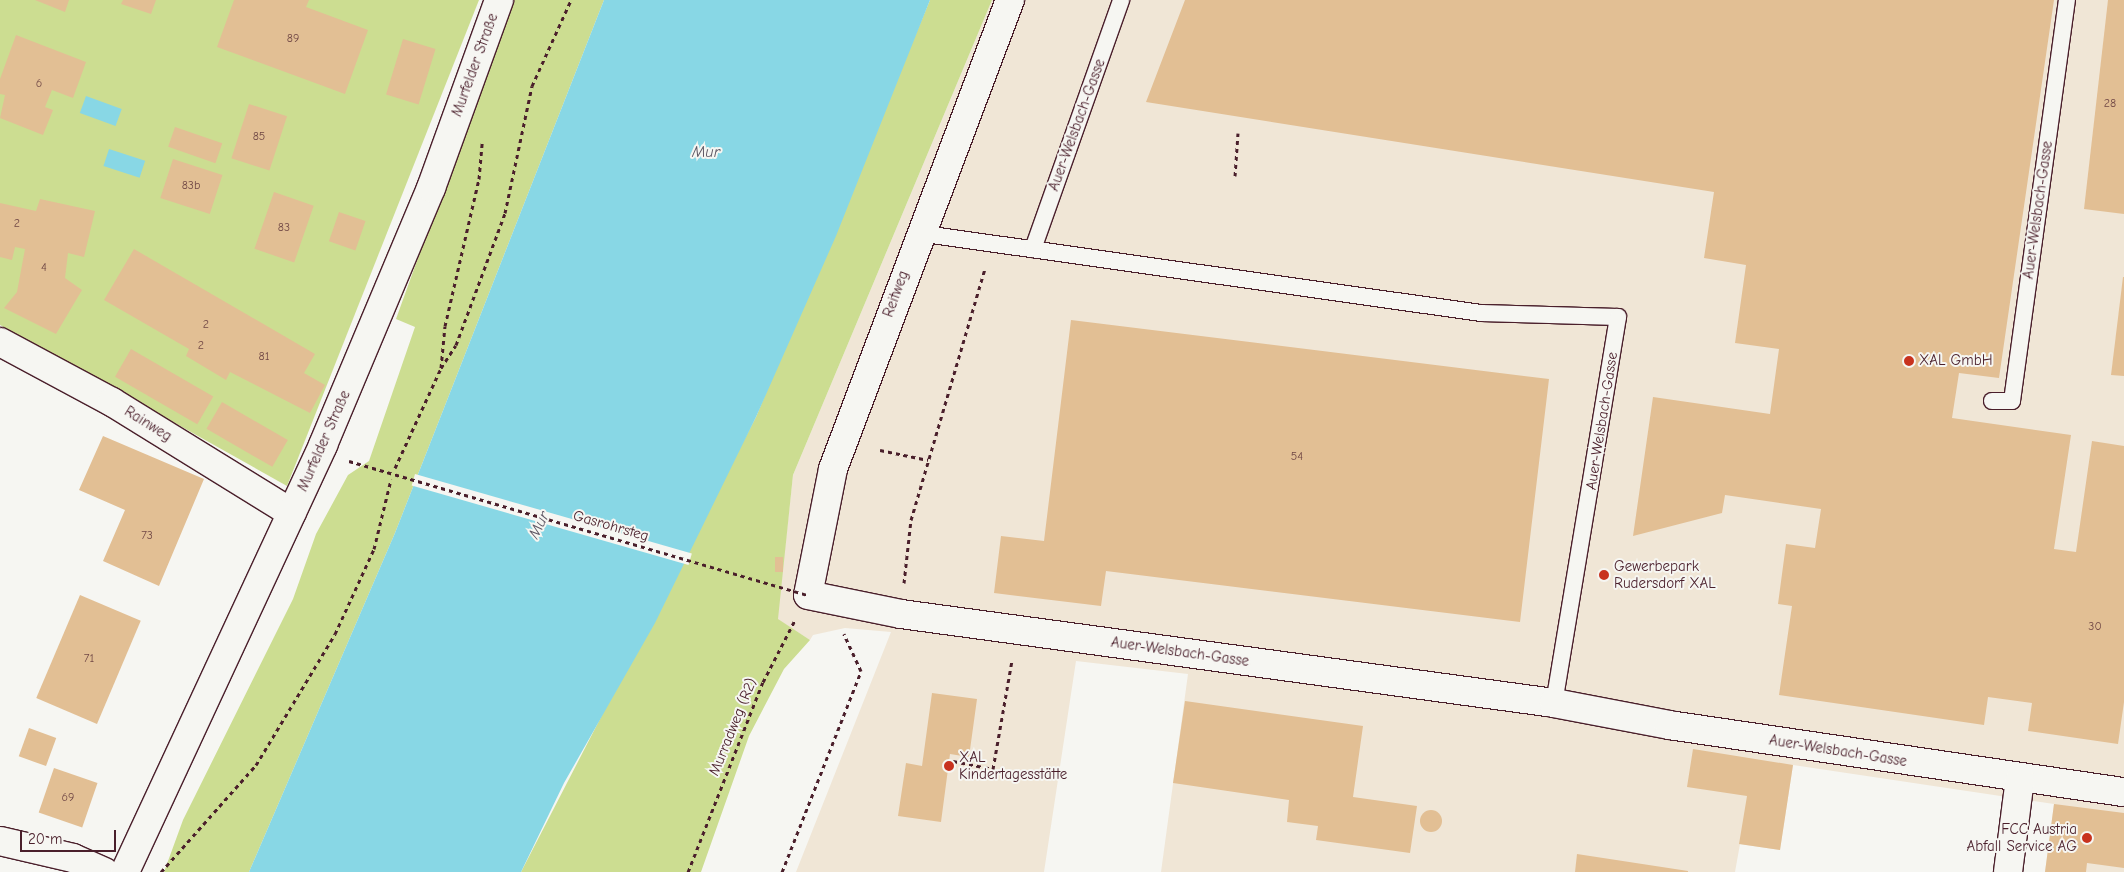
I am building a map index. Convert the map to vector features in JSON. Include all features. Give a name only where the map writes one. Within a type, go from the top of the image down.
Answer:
[{"type":"street","name":"Murfelder Straße","points":[[125,872],[292,513],[431,188],[499,0]]},
{"type":"street","name":"Reitweg","points":[[810,603],[833,469],[918,233],[1010,0]]},
{"type":"street","name":"Rainweg","points":[[0,342],[112,402],[292,513]]},
{"type":"street","name":"Auer-Welsbach-Gasse","points":[[810,603],[1554,703],[2020,778],[2124,792]]},
{"type":"street","points":[[2008,872],[2020,778]]},
{"type":"street","points":[[0,841],[73,858],[104,872]]},
{"type":"lane","name":"Auer-Welsbach-Gasse","points":[[1121,0],[1033,249],[1481,313],[1618,316],[1554,703]]},
{"type":"lane","name":"Auer-Welsbach-Gasse","points":[[1992,401],[2012,401],[2067,0]]},
{"type":"lane","points":[[918,233],[1033,249]]},
{"type":"path","points":[[395,468],[441,368],[456,345],[505,213],[532,86],[571,0]]},
{"type":"path","points":[[441,368],[444,326],[479,179],[483,133]]},
{"type":"path","points":[[1235,176],[1238,133]]},
{"type":"path","points":[[901,614],[911,520],[992,244]]},
{"type":"path","points":[[880,450],[928,460]]},
{"type":"path","name":"Gasrohrsteg","points":[[349,460],[810,603]]},
{"type":"path","points":[[161,872],[256,765],[335,634],[374,549],[391,479]]},
{"type":"path","points":[[782,872],[861,671],[810,603]]},
{"type":"path","name":"Murradweg (R2)","points":[[688,872],[763,682],[810,603]]},
{"type":"path","points":[[953,761],[993,769],[1019,630]]},
{"type":"shaded area","points":[[992,0],[2124,0],[2124,872],[2045,872],[2054,804],[1793,765],[1780,850],[1740,844],[1735,872],[1161,872],[1188,674],[1076,661],[1044,872],[796,872],[891,632],[845,628],[813,635],[810,640],[777,619],[793,475]]},
{"type":"green space","points":[[0,0],[479,0],[287,486],[0,325]]},
{"type":"green space","points":[[511,0],[604,0],[395,533],[249,872],[164,872],[183,820],[293,599],[316,534],[348,475],[369,461],[415,327],[396,319]]},
{"type":"green space","points":[[930,0],[992,0],[793,475],[778,619],[810,640],[784,669],[749,736],[701,872],[521,872],[756,417]]},
{"type":"water","name":"Mur","points":[[604,0],[930,0],[836,236],[756,417],[655,623],[564,783],[521,872],[249,872],[395,533]]},
{"type":"water","points":[[86,96],[122,109],[116,126],[80,113]]},
{"type":"water","points":[[109,149],[145,161],[140,178],[103,166]]},
{"type":"pier","points":[[415,474],[692,553],[689,565],[412,486]]},
{"type":"building","points":[[35,0],[69,0],[65,12]]},
{"type":"building","points":[[123,0],[156,0],[151,14],[121,4]]},
{"type":"building","points":[[234,0],[309,0],[306,7],[368,30],[345,94],[217,47]]},
{"type":"building","name":"XAL GmbH","points":[[1185,0],[2054,0],[1999,378],[1959,373],[1952,418],[2071,435],[2054,549],[2076,552],[2092,441],[2124,446],[2124,702],[2118,744],[2028,731],[2032,703],[1988,697],[1984,725],[1779,695],[1792,606],[1778,604],[1786,544],[1815,548],[1821,509],[1725,495],[1722,513],[1633,536],[1653,397],[1770,414],[1779,349],[1735,343],[1746,265],[1704,258],[1714,192],[1146,102]]},
{"type":"building","points":[[2108,0],[2124,0],[2124,214],[2084,209]]},
{"type":"building","points":[[16,35],[86,62],[73,98],[52,90],[45,107],[53,110],[43,135],[0,118],[5,95],[0,94],[0,79]]},
{"type":"building","points":[[403,39],[436,49],[419,104],[386,94]]},
{"type":"building","points":[[249,104],[287,116],[269,171],[231,158]]},
{"type":"building","points":[[175,127],[222,143],[215,163],[168,147]]},
{"type":"building","points":[[173,159],[222,175],[210,214],[160,198]]},
{"type":"building","points":[[274,192],[314,206],[294,262],[254,249]]},
{"type":"building","points":[[40,199],[95,211],[84,257],[68,253],[65,278],[82,290],[56,334],[4,308],[17,292],[25,249],[15,247],[12,260],[0,257],[0,203],[36,211]]},
{"type":"building","points":[[339,212],[365,221],[355,250],[329,241]]},
{"type":"building","points":[[134,249],[315,354],[304,373],[325,385],[310,413],[230,372],[226,380],[186,356],[189,349],[104,300]]},
{"type":"building","points":[[2124,277],[2124,376],[2111,375]]},
{"type":"building","points":[[1071,320],[1549,379],[1520,622],[1106,571],[1101,606],[994,593],[1001,536],[1044,541]]},
{"type":"building","points":[[131,349],[213,396],[197,424],[115,377]]},
{"type":"building","points":[[222,402],[288,440],[272,467],[206,429]]},
{"type":"building","points":[[103,436],[204,479],[159,586],[103,561],[125,510],[79,490]]},
{"type":"building","points":[[775,557],[783,557],[783,572],[775,572]]},
{"type":"building","points":[[80,595],[141,621],[97,724],[36,698]]},
{"type":"building","points":[[932,693],[977,699],[969,757],[950,754],[941,822],[898,816],[906,763],[922,766]]},
{"type":"building","points":[[1185,701],[1363,726],[1353,797],[1417,806],[1410,853],[1316,840],[1318,826],[1287,822],[1289,800],[1173,783]]},
{"type":"building","points":[[29,728],[56,738],[46,766],[19,756]]},
{"type":"building","points":[[1693,749],[1793,765],[1780,850],[1739,844],[1747,796],[1687,787]]},
{"type":"building","points":[[54,768],[97,783],[82,827],[39,812]]},
{"type":"building","name":"FCC Austria Abfall Service AG","points":[[2054,804],[2124,813],[2124,868],[2087,863],[2086,872],[2045,872]]},
{"type":"building","points":[[1431,810],[1439,813],[1442,821],[1439,829],[1431,832],[1423,829],[1420,821],[1423,813]]},
{"type":"building","points":[[1577,854],[1688,871],[1688,872],[1575,872]]},
{"type":"place","name":"XAL GmbH","points":[[1909,361]]},
{"type":"place","name":"Gewerbepark Rudersdorf XAL","points":[[1604,575]]},
{"type":"place","name":"XAL Kindertagesstätte","points":[[949,766]]},
{"type":"place","name":"FCC Austria Abfall Service AG","points":[[2087,838]]}]
